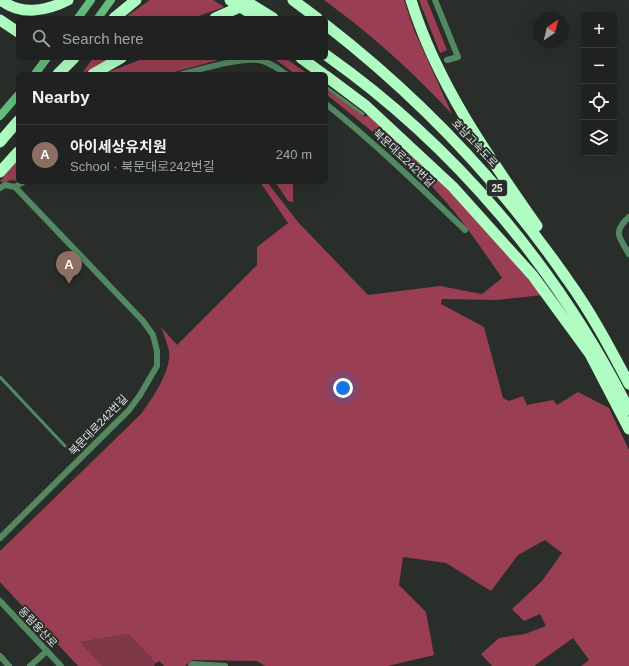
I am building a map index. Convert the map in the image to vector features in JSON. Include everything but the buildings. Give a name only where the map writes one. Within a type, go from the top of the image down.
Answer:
[{"type":"highway","points":[[1,0],[19,9],[38,11],[56,6],[68,0]]},
{"type":"highway","points":[[116,16],[136,0]]},
{"type":"highway","points":[[230,0],[255,16]]},
{"type":"highway","points":[[244,0],[270,16]]},
{"type":"highway","points":[[220,16],[238,9],[254,0]]},
{"type":"highway","points":[[293,0],[313,16]]},
{"type":"highway","points":[[411,0],[429,47],[448,86],[484,148],[537,226],[568,280]]},
{"type":"highway","points":[[0,20],[16,31]]},
{"type":"highway","name":"호남고속도로","points":[[328,27],[366,56],[445,129],[515,208],[568,280],[600,330],[629,384]]},
{"type":"highway","name":"25","points":[[328,57],[396,109],[435,145],[494,206],[559,290],[588,334],[629,410]]},
{"type":"highway","points":[[59,72],[72,60]]},
{"type":"highway","points":[[96,72],[118,60]]},
{"type":"highway","points":[[304,60],[320,72]]},
{"type":"highway","points":[[321,60],[372,98],[404,126],[470,190],[543,279],[570,319],[629,429]]},
{"type":"highway","points":[[328,78],[366,106],[453,187],[532,276],[590,354]]},
{"type":"highway","points":[[0,142],[16,123]]},
{"type":"highway","points":[[0,172],[16,154]]},
{"type":"main road","points":[[79,16],[91,0]]},
{"type":"main road","points":[[99,16],[111,0]]},
{"type":"main road","points":[[36,72],[46,60]]},
{"type":"main road","points":[[58,72],[67,60]]},
{"type":"main road","points":[[0,116],[16,97]]},
{"type":"street","points":[[435,0],[458,57],[447,60]]},
{"type":"street","points":[[192,72],[245,61],[259,60],[273,65],[283,72]]},
{"type":"street","name":"북문대로242번길","points":[[328,106],[400,167],[465,230]]},
{"type":"street","points":[[0,188],[5,185],[15,187],[20,184]]},
{"type":"street","name":"북문대로242번길","points":[[0,538],[129,410],[157,366],[157,351],[153,335],[143,321],[15,187]]},
{"type":"street","points":[[629,217],[619,226],[618,235],[629,254]]},
{"type":"street","name":"동림용산로","points":[[0,601],[61,666]]},
{"type":"street","points":[[30,666],[47,651]]},
{"type":"street","points":[[0,656],[9,666]]},
{"type":"street","points":[[191,666],[192,664],[225,666]]},
{"type":"lane","points":[[328,88],[363,114]]},
{"type":"lane","points":[[0,377],[65,446]]},
{"type":"shaded area","points":[[150,0],[213,0],[224,7],[199,16],[127,16]]},
{"type":"shaded area","points":[[324,0],[404,0],[414,30],[452,114],[391,54]]},
{"type":"shaded area","points":[[419,0],[427,0],[447,50],[440,53]]},
{"type":"shaded area","points":[[92,60],[108,60],[90,71],[83,72]]},
{"type":"shaded area","points":[[140,60],[219,60],[174,72],[108,72]]},
{"type":"shaded area","points":[[276,60],[288,60],[305,72],[292,72]]},
{"type":"shaded area","points":[[329,91],[365,117],[368,115],[451,191],[542,295],[496,300],[442,299],[441,304],[484,327],[503,398],[509,401],[523,396],[527,405],[553,400],[557,405],[578,392],[609,408],[629,450],[629,666],[581,666],[589,660],[573,638],[534,666],[492,666],[481,654],[499,638],[525,634],[546,626],[540,614],[524,621],[512,609],[542,581],[562,553],[545,540],[518,555],[491,591],[446,563],[403,557],[399,585],[426,612],[434,655],[388,666],[265,666],[257,661],[192,660],[185,666],[164,666],[159,661],[156,663],[128,634],[80,642],[103,666],[78,666],[0,582],[0,551],[141,414],[150,400],[160,384],[169,359],[169,351],[161,327],[177,345],[257,265],[257,247],[288,223],[261,184],[269,184],[298,222],[368,295],[440,286],[482,294],[502,278],[461,220],[433,187],[389,145],[328,96]]},
{"type":"shaded area","points":[[16,162],[16,181],[11,180],[4,183],[0,181]]},
{"type":"shaded area","points":[[276,184],[293,184],[293,202],[288,201]]},
{"type":"shaded area","points":[[128,634],[156,663],[154,666],[103,666],[80,642]]},
{"type":"place","name":"아이세상유치원","points":[[69,284]]}]
